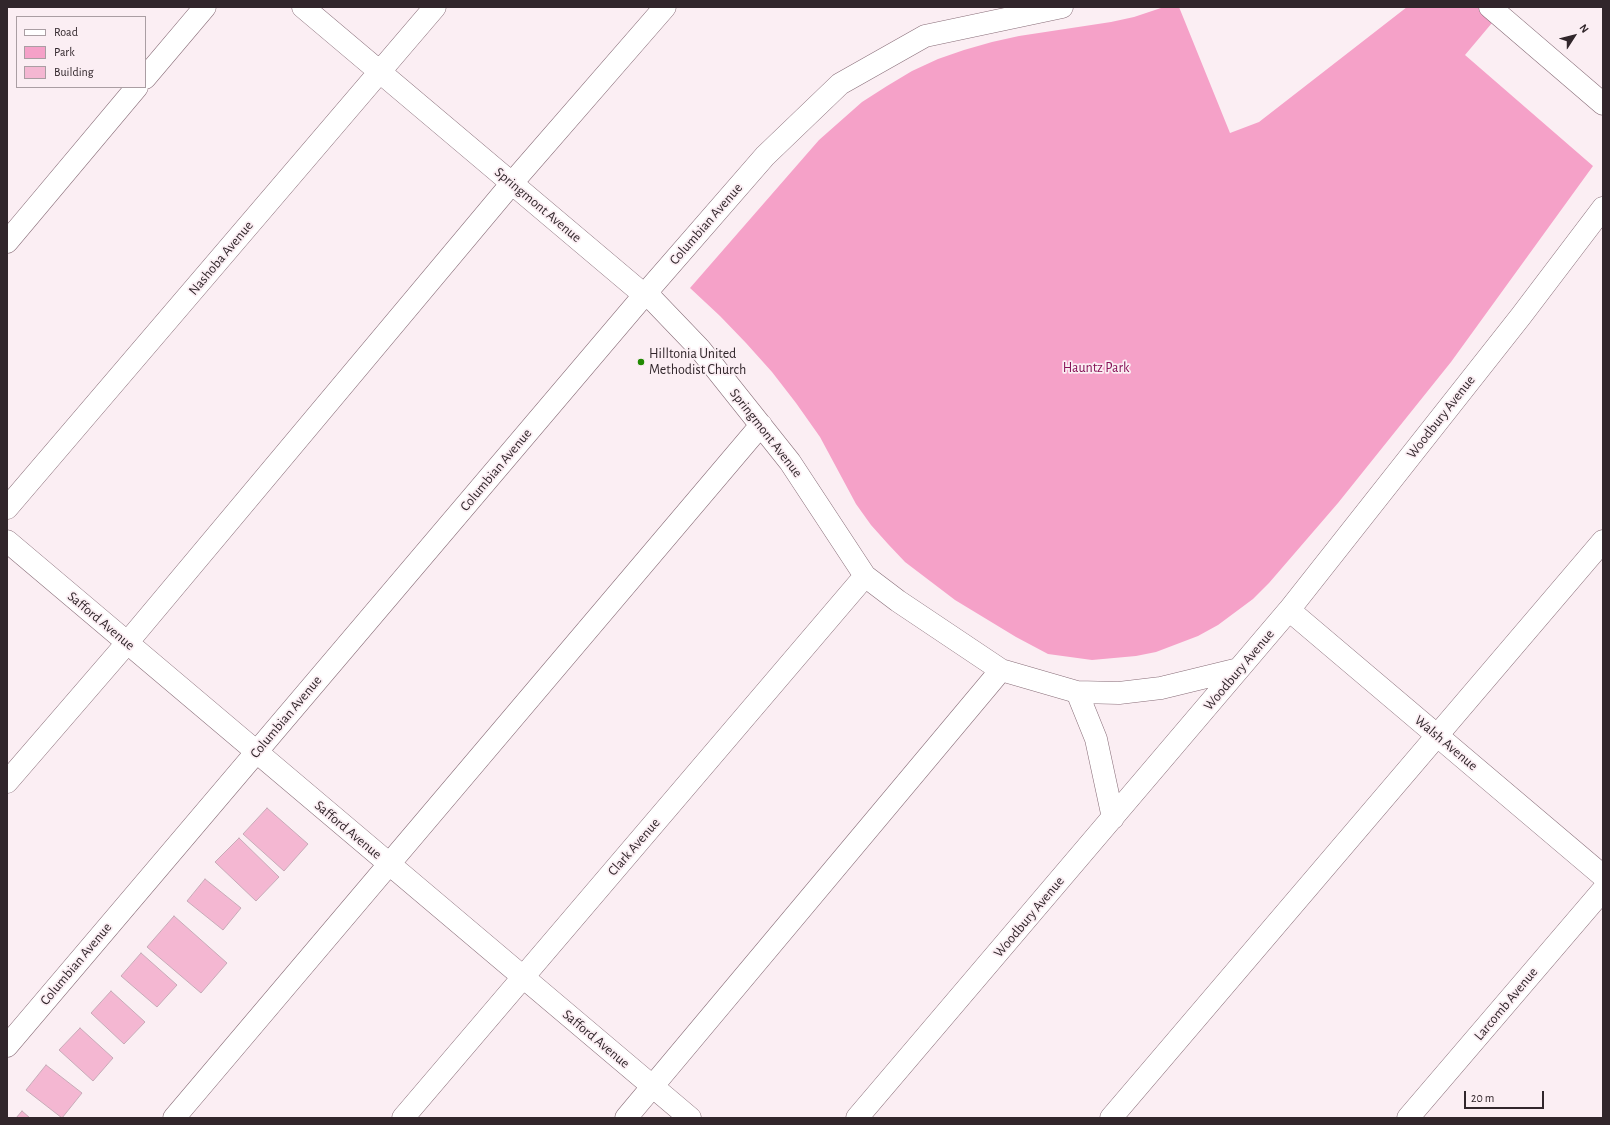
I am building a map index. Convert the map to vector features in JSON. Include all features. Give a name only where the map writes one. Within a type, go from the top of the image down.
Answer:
[{"type":"street","points":[[146,77],[205,7]]},
{"type":"street","name":"Springmont Avenue","points":[[303,7],[645,294],[700,350],[790,462],[865,576],[898,601],[1001,670],[1077,692],[1119,693],[1161,688],[1239,669]]},
{"type":"street","name":"Nashoba Avenue","points":[[7,508],[435,7]]},
{"type":"street","points":[[7,782],[126,643],[512,183],[665,7]]},
{"type":"street","name":"Columbian Avenue","points":[[7,1046],[645,294],[765,156],[840,84],[925,36],[1062,7]]},
{"type":"street","points":[[1490,7],[1603,104]]},
{"type":"street","points":[[7,242],[137,88]]},
{"type":"street","name":"Woodbury Avenue","points":[[858,1118],[1289,610],[1516,322],[1603,208]]},
{"type":"street","points":[[174,1118],[761,425]]},
{"type":"street","name":"Safford Avenue","points":[[7,541],[690,1118]]},
{"type":"street","points":[[1111,1118],[1603,541]]},
{"type":"street","name":"Clark Avenue","points":[[403,1118],[865,576]]},
{"type":"street","name":"Walsh Avenue","points":[[1289,610],[1603,876]]},
{"type":"street","points":[[626,1118],[1001,670]]},
{"type":"street","points":[[1077,692],[1096,739],[1113,818]]},
{"type":"street","name":"Larcomb Avenue","points":[[1408,1118],[1603,890]]},
{"type":"green space","name":"Hauntz Park","points":[[1164,7],[1179,7],[1230,133],[1259,122],[1407,7],[1485,7],[1497,17],[1465,55],[1593,166],[1451,362],[1338,503],[1269,583],[1253,599],[1218,625],[1198,636],[1156,652],[1136,656],[1092,660],[1048,654],[1016,637],[955,600],[905,562],[871,525],[856,504],[820,437],[772,372],[720,316],[690,288],[819,140],[862,102],[912,71],[938,59],[992,42],[1019,36],[1111,22],[1134,17]]},
{"type":"building","points":[[267,808],[308,844],[284,871],[243,834]]},
{"type":"building","points":[[239,838],[279,877],[256,901],[215,862]]},
{"type":"building","points":[[205,879],[241,908],[223,930],[187,901]]},
{"type":"building","points":[[174,916],[227,963],[201,993],[147,947]]},
{"type":"building","points":[[141,953],[177,985],[157,1007],[121,976]]},
{"type":"building","points":[[111,991],[145,1022],[124,1044],[91,1013]]},
{"type":"building","points":[[80,1028],[113,1058],[93,1081],[59,1050]]},
{"type":"building","points":[[46,1065],[82,1093],[62,1118],[26,1090]]},
{"type":"building","points":[[22,1111],[30,1118],[16,1118]]},
{"type":"place","name":"Hilltonia United Methodist Church","points":[[641,362]]}]
